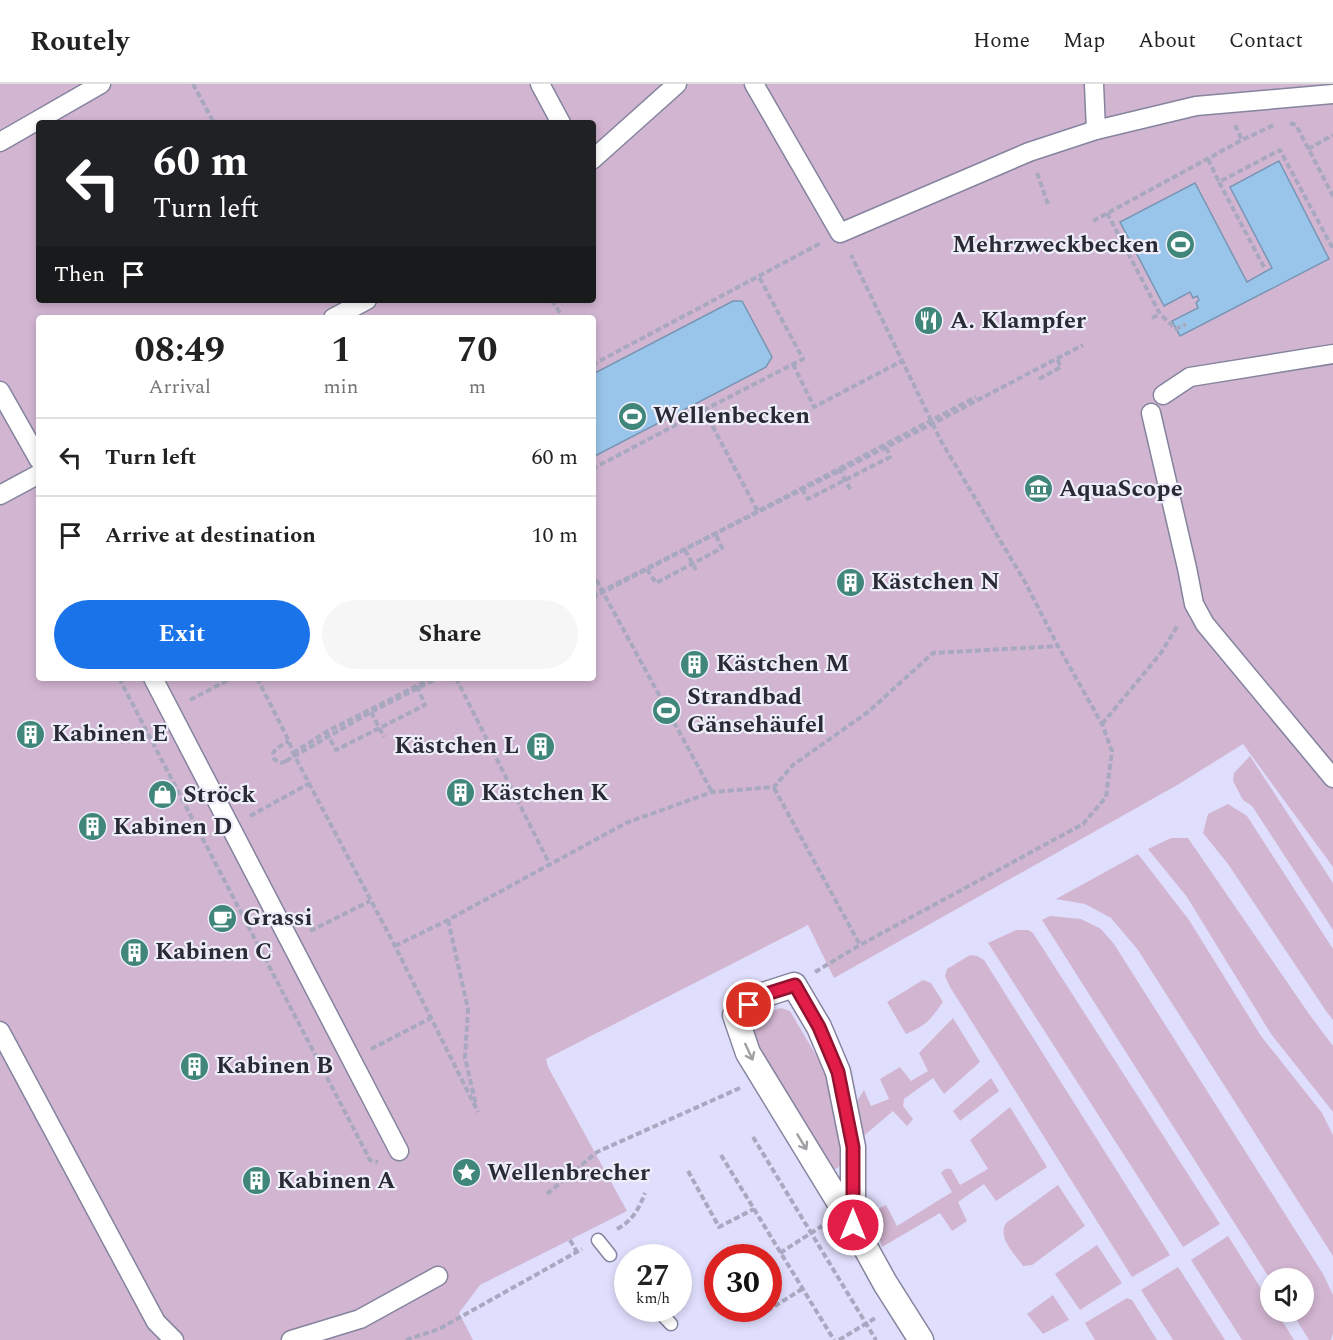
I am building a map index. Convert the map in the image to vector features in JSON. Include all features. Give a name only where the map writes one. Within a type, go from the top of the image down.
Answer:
[{"type":"street","points":[[38,120],[101,84]]},
{"type":"street","points":[[540,84],[559,120]]},
{"type":"street","points":[[596,156],[677,84]]},
{"type":"street","points":[[754,84],[840,232],[1029,153],[1096,130],[1196,106],[1333,94]]},
{"type":"street","points":[[1094,84],[1096,130]]},
{"type":"street","points":[[0,142],[36,121]]},
{"type":"street","points":[[339,315],[361,303]]},
{"type":"street","points":[[1163,396],[1190,377],[1333,354]]},
{"type":"street","points":[[0,391],[36,455]]},
{"type":"street","points":[[1151,413],[1194,604],[1205,624],[1333,778]]},
{"type":"street","points":[[0,495],[36,476]]},
{"type":"street","points":[[155,681],[399,1151]]},
{"type":"street","points":[[848,1218],[853,1147],[838,1072],[819,1027],[795,985],[763,995],[735,1015],[748,1053],[921,1340]]},
{"type":"street","points":[[0,1031],[156,1322],[174,1340]]},
{"type":"street","points":[[291,1340],[360,1319],[438,1276]]},
{"type":"lane","points":[[598,1240],[610,1255]]},
{"type":"path","points":[[193,84],[212,120]]},
{"type":"path","points":[[1224,103],[1242,140]]},
{"type":"path","points":[[1093,221],[1281,121],[1296,125],[1333,196]]},
{"type":"path","points":[[1308,149],[1333,135]]},
{"type":"path","points":[[1220,182],[1280,150],[1333,249]]},
{"type":"path","points":[[1029,153],[1048,204]]},
{"type":"path","points":[[1208,159],[1264,267]]},
{"type":"path","points":[[1107,213],[1160,314],[1176,329],[1186,324]]},
{"type":"path","points":[[596,362],[840,232],[932,424],[1025,582],[1102,724],[1112,751],[1106,797],[1083,824],[860,945],[795,985]]},
{"type":"path","points":[[596,467],[802,359],[758,275]]},
{"type":"path","points":[[1152,318],[1160,314]]},
{"type":"path","points":[[596,595],[1083,345]]},
{"type":"path","points":[[1039,379],[1061,368],[1057,358]]},
{"type":"path","points":[[793,364],[814,407],[902,361]]},
{"type":"path","points":[[596,595],[976,397]]},
{"type":"path","points":[[704,410],[758,512]]},
{"type":"path","points":[[802,489],[808,500],[890,457],[886,447]]},
{"type":"path","points":[[839,468],[851,491]]},
{"type":"path","points":[[648,568],[656,583],[722,549],[715,533]]},
{"type":"path","points":[[685,550],[696,570]]},
{"type":"path","points":[[596,579],[712,792]]},
{"type":"path","points":[[1102,724],[1161,653],[1194,604]]},
{"type":"path","points":[[395,946],[626,824],[712,792],[774,787],[793,765],[868,712],[933,653],[1058,646]]},
{"type":"path","points":[[121,681],[370,1160],[380,1162]]},
{"type":"path","points":[[259,681],[293,753],[395,946],[478,1112],[465,1058],[468,1009],[448,920]]},
{"type":"path","points":[[293,753],[326,732],[426,681]]},
{"type":"path","points":[[289,741],[273,753],[274,759],[281,763],[286,761],[432,681]]},
{"type":"path","points":[[458,681],[550,865]]},
{"type":"path","points":[[326,732],[336,750],[380,728],[425,705],[417,686]]},
{"type":"path","points":[[372,712],[384,737]]},
{"type":"path","points":[[204,841],[310,783]]},
{"type":"path","points":[[774,787],[860,945]]},
{"type":"path","points":[[264,955],[370,900]]},
{"type":"path","points":[[351,1059],[431,1018]]},
{"type":"path","points":[[547,1194],[597,1152],[743,1087],[762,1076]]},
{"type":"path","points":[[753,1137],[876,1340]]},
{"type":"path","points":[[721,1155],[775,1244]]},
{"type":"path","points":[[688,1171],[719,1227],[754,1209]]},
{"type":"path","points":[[406,1340],[439,1329],[624,1225],[640,1208],[645,1193]]},
{"type":"path","points":[[782,1252],[811,1233],[848,1218]]},
{"type":"path","points":[[570,1240],[577,1252]]},
{"type":"path","points":[[782,1256],[834,1340]]},
{"type":"path","points":[[782,1302],[802,1289]]},
{"type":"path","points":[[839,1340],[898,1304]]},
{"type":"shaded area","name":"Strandbad Gänsehäufel","points":[[0,84],[1333,84],[1333,867],[1243,744],[1179,784],[834,978],[808,925],[546,1059],[548,1067],[627,1211],[480,1285],[459,1313],[473,1340],[0,1340]]},
{"type":"shaded area","points":[[1250,756],[1333,883],[1333,930],[1252,806],[1243,800],[1233,781],[1234,773]]},
{"type":"shaded area","points":[[1228,804],[1247,816],[1333,949],[1333,1020],[1228,864],[1203,833],[1208,814]]},
{"type":"shaded area","points":[[1171,838],[1188,838],[1333,1046],[1333,1112],[1271,1034],[1187,897],[1148,849]]},
{"type":"shaded area","points":[[1138,854],[1189,920],[1261,1036],[1322,1113],[1333,1135],[1333,1256],[1138,950],[1111,918],[1085,904],[1056,899]]},
{"type":"shaded area","points":[[1050,916],[1081,919],[1101,929],[1114,944],[1323,1274],[1333,1295],[1331,1340],[1309,1340],[1298,1322],[1314,1322],[1314,1268],[1263,1268],[1042,920]]},
{"type":"shaded area","points":[[1016,930],[1028,930],[1033,933],[1220,1224],[1183,1247],[988,943]]},
{"type":"shaded area","points":[[970,955],[984,960],[1170,1255],[1132,1277],[950,987],[945,976],[947,969]]},
{"type":"shaded area","points":[[923,980],[931,983],[943,1002],[919,1028],[906,1034],[887,1002]]},
{"type":"shaded area","points":[[781,1008],[790,1011],[830,1079],[842,1165],[834,1170],[753,1041],[751,1025],[761,1016]]},
{"type":"shaded area","points":[[953,1018],[980,1062],[944,1094],[933,1078],[904,1099],[903,1106],[913,1119],[907,1126],[893,1111],[860,1139],[855,1104],[864,1090],[871,1106],[889,1099],[880,1079],[900,1067],[911,1081],[928,1071],[919,1053]]},
{"type":"shaded area","points":[[991,1078],[999,1091],[960,1121],[953,1111]]},
{"type":"shaded area","points":[[1010,1107],[1047,1167],[996,1201],[984,1184],[958,1202],[967,1221],[952,1231],[940,1213],[882,1247],[872,1212],[886,1205],[897,1226],[952,1192],[941,1173],[944,1170],[951,1169],[960,1185],[988,1169],[970,1140]]},
{"type":"shaded area","points":[[1058,1185],[1085,1226],[1032,1265],[1023,1266],[1005,1240],[1006,1223]]},
{"type":"shaded area","points":[[1228,1236],[1260,1287],[1260,1322],[1283,1322],[1294,1340],[1242,1340],[1191,1260]]},
{"type":"shaded area","points":[[1097,1245],[1122,1283],[1080,1310],[1055,1274]]},
{"type":"shaded area","points":[[1178,1267],[1225,1340],[1173,1340],[1141,1290]]},
{"type":"shaded area","points":[[1053,1295],[1069,1320],[1043,1334],[1027,1314]]},
{"type":"shaded area","points":[[1127,1298],[1132,1300],[1157,1340],[1095,1340],[1085,1323]]},
{"type":"water","name":"Mehrzweckbecken","points":[[1279,161],[1329,259],[1180,336],[1172,321],[1198,308],[1197,296],[1193,298],[1190,292],[1164,306],[1120,222],[1195,183],[1247,282],[1272,268],[1230,187]]},
{"type":"water","name":"Wellenbecken","points":[[733,301],[742,301],[772,357],[766,367],[596,455],[596,372]]},
{"type":"place","name":"Mehrzweckbecken","points":[[1180,245]]},
{"type":"place","name":"A. Klampfer","points":[[929,321]]},
{"type":"place","name":"Wellenbecken","points":[[632,416]]},
{"type":"place","name":"AquaScope","points":[[1038,489]]},
{"type":"place","name":"Kästchen N","points":[[850,582]]},
{"type":"place","name":"Kästchen M","points":[[695,664]]},
{"type":"place","name":"Strandbad Gänsehäufel","points":[[666,711]]},
{"type":"place","name":"Kabinen E","points":[[31,734]]},
{"type":"place","name":"Kästchen L","points":[[540,746]]},
{"type":"place","name":"Kästchen K","points":[[460,793]]},
{"type":"place","name":"Ströck","points":[[162,795]]},
{"type":"place","name":"Kabinen D","points":[[92,827]]},
{"type":"place","name":"Grassi","points":[[222,918]]},
{"type":"place","name":"Kabinen C","points":[[134,952]]},
{"type":"place","name":"Kabinen B","points":[[195,1066]]},
{"type":"place","name":"Wellenbrecher","points":[[466,1173]]},
{"type":"place","name":"Kabinen A","points":[[256,1181]]},
{"type":"route","points":[[749,1005],[763,995],[795,985],[819,1027],[838,1072],[853,1147],[853,1225]]}]
